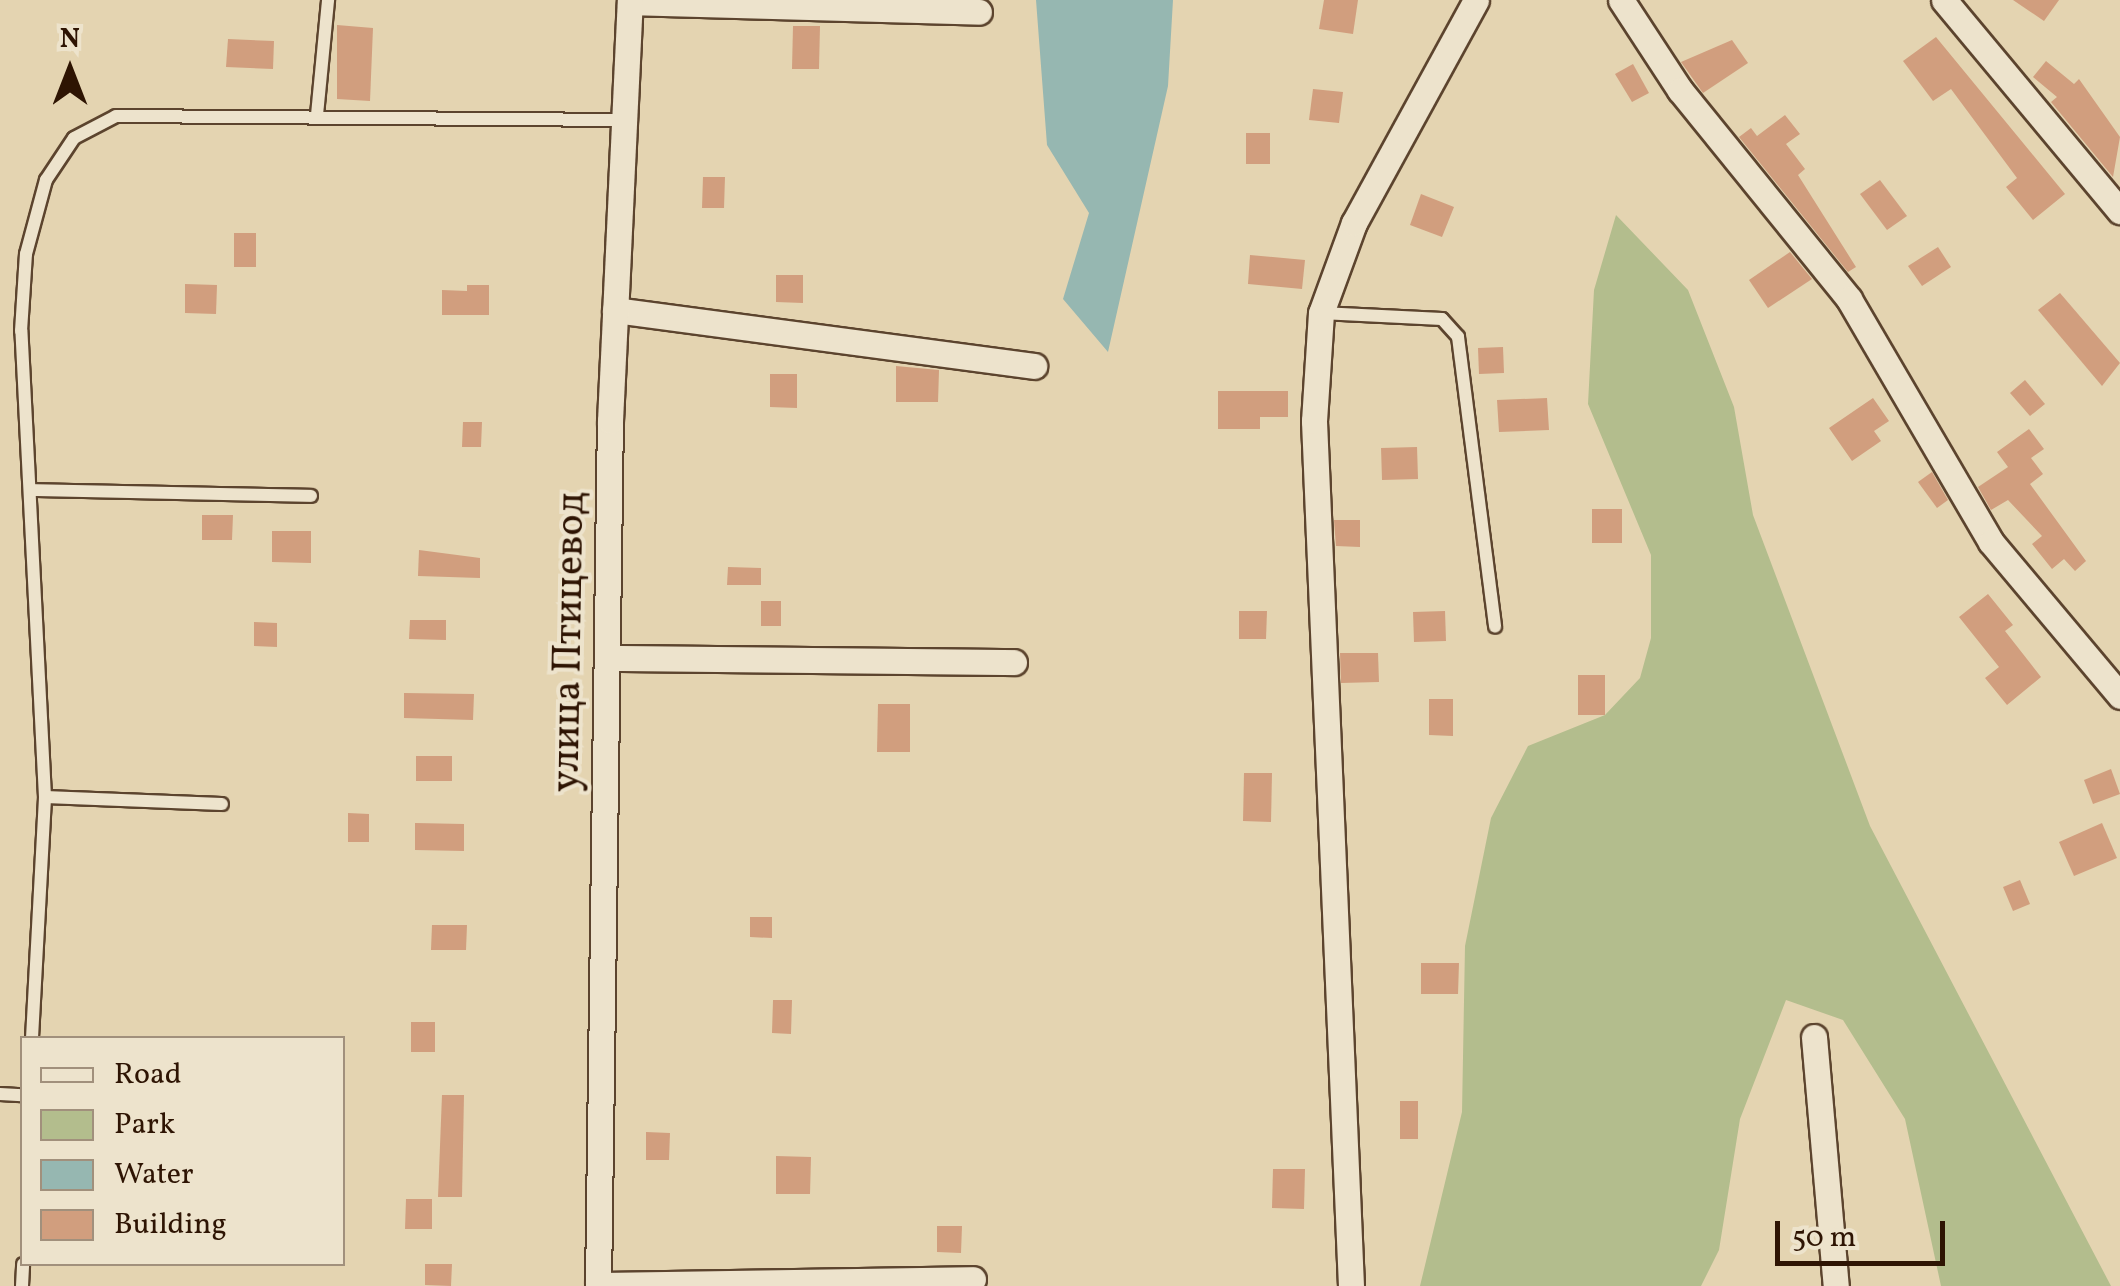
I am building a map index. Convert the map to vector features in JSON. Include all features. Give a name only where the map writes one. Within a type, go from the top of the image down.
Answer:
[{"type":"street","points":[[1352,1286],[1314,421],[1321,313],[1354,222],[1476,0]]},
{"type":"street","points":[[1620,0],[1680,90],[1848,299],[1990,542],[2120,696]]},
{"type":"street","points":[[1944,0],[2120,211]]},
{"type":"street","points":[[630,1],[978,12]]},
{"type":"street","name":"улица Птицевод","points":[[598,1286],[615,310],[630,1]]},
{"type":"street","points":[[615,310],[1034,366]]},
{"type":"street","points":[[610,658],[1014,662]]},
{"type":"street","points":[[1814,1037],[1836,1286]]},
{"type":"street","points":[[598,1286],[973,1279]]},
{"type":"lane","points":[[317,114],[328,0]]},
{"type":"lane","points":[[32,1036],[45,797],[21,330],[26,254],[46,180],[74,138],[116,116],[317,114],[626,120]]},
{"type":"lane","points":[[1321,313],[1442,319],[1458,337],[1495,627]]},
{"type":"lane","points":[[31,490],[312,496]]},
{"type":"lane","points":[[45,797],[222,804]]},
{"type":"green space","points":[[1616,215],[1688,290],[1734,407],[1753,515],[1870,826],[2111,1286],[1941,1286],[1905,1119],[1843,1020],[1786,1000],[1740,1119],[1719,1250],[1701,1286],[1420,1286],[1462,1112],[1465,946],[1491,818],[1528,746],[1605,715],[1640,678],[1651,638],[1651,555],[1588,404],[1594,290]]},
{"type":"water","points":[[1036,0],[1173,0],[1168,86],[1108,352],[1063,299],[1089,213],[1047,145]]},
{"type":"building","points":[[1324,0],[1358,0],[1353,34],[1319,29]]},
{"type":"building","points":[[2013,0],[2059,0],[2044,21]]},
{"type":"building","points":[[337,25],[373,28],[370,101],[337,99]]},
{"type":"building","points":[[793,26],[820,26],[819,69],[792,69]]},
{"type":"building","points":[[1936,37],[2065,194],[2033,220],[2006,187],[2017,178],[1951,89],[1933,101],[1903,61]]},
{"type":"building","points":[[228,39],[274,41],[273,69],[226,67]]},
{"type":"building","points":[[1732,40],[1748,63],[1703,93],[1681,62]]},
{"type":"building","points":[[2046,61],[2074,84],[2079,79],[2120,137],[2113,177],[2051,102],[2057,97],[2033,77]]},
{"type":"building","points":[[1633,64],[1649,93],[1632,102],[1615,74]]},
{"type":"building","points":[[1313,89],[1343,92],[1339,123],[1309,120]]},
{"type":"building","points":[[1785,115],[1800,134],[1786,144],[1805,169],[1798,175],[1856,267],[1848,272],[1739,137],[1751,128],[1757,136]]},
{"type":"building","points":[[1246,133],[1270,133],[1270,164],[1246,164]]},
{"type":"building","points":[[703,177],[725,177],[724,208],[702,208]]},
{"type":"building","points":[[1880,180],[1907,216],[1887,230],[1860,194]]},
{"type":"building","points":[[1421,194],[1454,207],[1442,237],[1410,225]]},
{"type":"building","points":[[234,233],[256,233],[256,267],[234,267]]},
{"type":"building","points":[[1938,247],[1951,267],[1922,286],[1908,266]]},
{"type":"building","points":[[1790,252],[1812,279],[1768,308],[1749,280]]},
{"type":"building","points":[[1250,255],[1305,260],[1302,289],[1248,284]]},
{"type":"building","points":[[776,275],[803,275],[803,303],[776,302]]},
{"type":"building","points":[[185,284],[217,285],[216,314],[185,313]]},
{"type":"building","points":[[467,285],[489,285],[489,315],[442,315],[442,290],[467,291]]},
{"type":"building","points":[[2060,293],[2120,363],[2102,386],[2038,310]]},
{"type":"building","points":[[1503,347],[1504,373],[1479,374],[1478,348]]},
{"type":"building","points":[[896,366],[939,370],[938,402],[896,402]]},
{"type":"building","points":[[770,374],[797,374],[797,408],[770,407]]},
{"type":"building","points":[[2025,380],[2045,404],[2030,416],[2010,393]]},
{"type":"building","points":[[1218,391],[1288,391],[1288,417],[1260,417],[1260,429],[1218,429]]},
{"type":"building","points":[[1547,398],[1549,430],[1499,432],[1497,400]]},
{"type":"building","points":[[1873,398],[1889,421],[1874,431],[1881,441],[1852,461],[1829,428]]},
{"type":"building","points":[[463,422],[482,422],[481,447],[462,447]]},
{"type":"building","points":[[2029,429],[2044,449],[2031,458],[2043,474],[2030,484],[2086,561],[2075,571],[2064,559],[2052,569],[2032,544],[2042,536],[2008,500],[1991,510],[1978,487],[2008,467],[1997,452]]},
{"type":"building","points":[[1417,447],[1418,479],[1382,480],[1381,448]]},
{"type":"building","points":[[1932,472],[1948,500],[1937,508],[1918,482]]},
{"type":"building","points":[[1592,509],[1622,509],[1622,543],[1592,543]]},
{"type":"building","points":[[202,515],[233,515],[232,540],[202,540]]},
{"type":"building","points":[[1334,520],[1360,520],[1360,547],[1336,546]]},
{"type":"building","points":[[272,531],[311,531],[311,563],[272,562]]},
{"type":"building","points":[[419,550],[480,558],[480,578],[418,576]]},
{"type":"building","points":[[728,567],[761,568],[761,585],[727,585]]},
{"type":"building","points":[[1988,594],[2013,625],[2005,631],[2041,677],[2007,705],[1985,678],[1999,667],[1959,617]]},
{"type":"building","points":[[761,601],[781,601],[781,626],[761,626]]},
{"type":"building","points":[[1239,611],[1267,611],[1266,639],[1239,639]]},
{"type":"building","points":[[1445,611],[1446,641],[1414,642],[1413,612]]},
{"type":"building","points":[[410,620],[446,620],[446,640],[409,639]]},
{"type":"building","points":[[254,622],[277,623],[277,647],[254,646]]},
{"type":"building","points":[[1340,653],[1378,653],[1379,682],[1341,683]]},
{"type":"building","points":[[1578,675],[1605,675],[1605,715],[1578,715]]},
{"type":"building","points":[[404,693],[474,694],[473,720],[404,718]]},
{"type":"building","points":[[1429,699],[1453,699],[1453,736],[1429,735]]},
{"type":"building","points":[[878,704],[910,704],[910,752],[877,752]]},
{"type":"building","points":[[416,756],[452,756],[452,781],[416,781]]},
{"type":"building","points":[[2111,769],[2120,794],[2093,804],[2084,780]]},
{"type":"building","points":[[1244,773],[1272,773],[1271,822],[1243,821]]},
{"type":"building","points":[[348,813],[369,814],[369,842],[348,842]]},
{"type":"building","points":[[415,823],[464,824],[464,851],[415,850]]},
{"type":"building","points":[[2102,823],[2117,858],[2074,876],[2059,842]]},
{"type":"building","points":[[2020,880],[2030,904],[2013,911],[2003,887]]},
{"type":"building","points":[[750,917],[772,917],[772,938],[750,937]]},
{"type":"building","points":[[432,925],[467,925],[466,950],[431,950]]},
{"type":"building","points":[[1421,963],[1459,963],[1458,994],[1421,994]]},
{"type":"building","points":[[773,1000],[792,1000],[791,1034],[772,1033]]},
{"type":"building","points":[[411,1022],[435,1022],[435,1052],[411,1052]]},
{"type":"building","points":[[442,1095],[464,1095],[462,1197],[438,1197]]},
{"type":"building","points":[[1400,1101],[1418,1101],[1418,1139],[1400,1139]]},
{"type":"building","points":[[646,1132],[670,1133],[669,1160],[646,1160]]},
{"type":"building","points":[[776,1156],[811,1157],[810,1194],[776,1194]]},
{"type":"building","points":[[1273,1169],[1305,1169],[1304,1209],[1272,1208]]},
{"type":"building","points":[[406,1199],[432,1199],[432,1229],[405,1229]]},
{"type":"building","points":[[937,1226],[962,1226],[961,1253],[937,1252]]},
{"type":"building","points":[[425,1264],[452,1264],[451,1286],[425,1285]]}]
